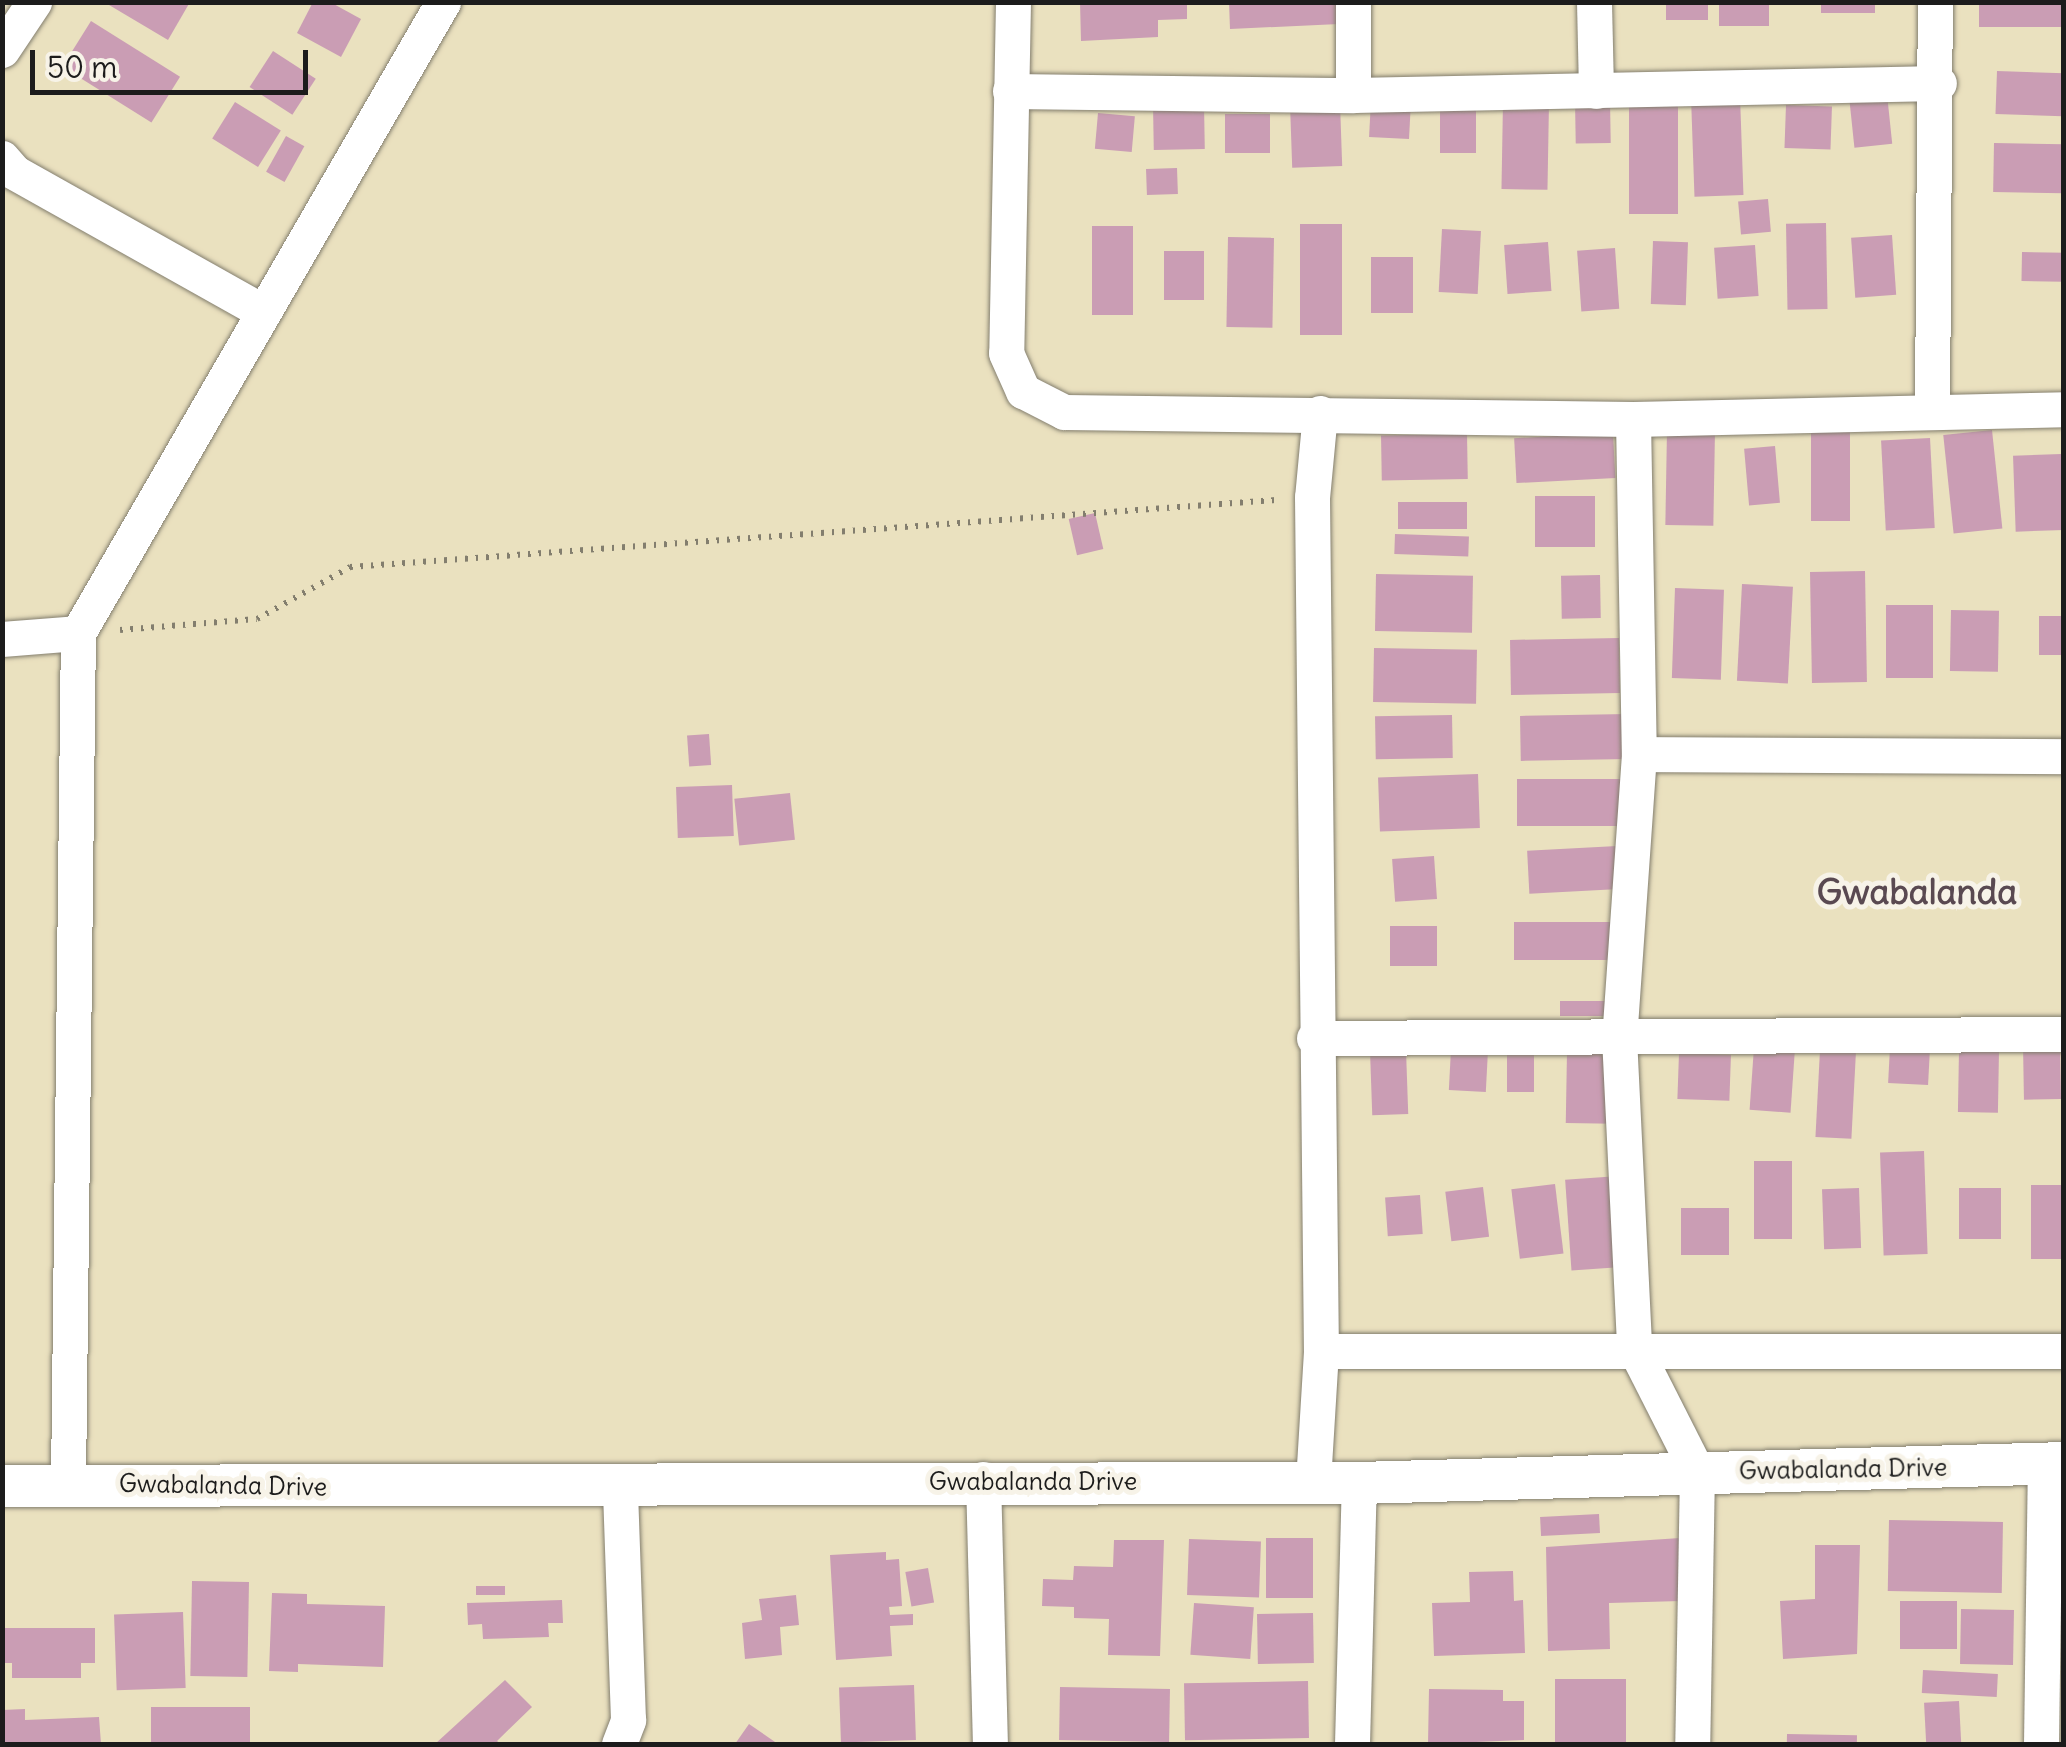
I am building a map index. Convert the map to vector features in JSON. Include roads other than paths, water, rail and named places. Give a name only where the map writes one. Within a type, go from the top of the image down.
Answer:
[{"type":"street","points":[[2,50],[34,2]]},
{"type":"street","points":[[68,1483],[78,634],[443,2]]},
{"type":"street","points":[[1013,2],[1006,353],[1023,390],[1064,412],[1634,420],[1932,410],[2064,410]]},
{"type":"street","points":[[1353,2],[1353,95]]},
{"type":"street","points":[[1594,2],[1596,91]]},
{"type":"street","points":[[1932,410],[1939,84],[1935,2]]},
{"type":"street","points":[[1010,91],[1353,95],[1939,84]]},
{"type":"street","points":[[2,158],[14,172],[263,312]]},
{"type":"street","points":[[1313,1482],[1321,1351],[1314,1038],[1312,497],[1320,413]]},
{"type":"street","points":[[1634,420],[1638,754],[1619,1037],[1634,1346],[1698,1471],[1692,1744]]},
{"type":"street","points":[[2,639],[78,634]]},
{"type":"street","points":[[1638,754],[2064,756]]},
{"type":"street","points":[[1314,1038],[2064,1034]]},
{"type":"street","points":[[1321,1351],[1634,1346],[2064,1351]]},
{"type":"street","points":[[2041,1744],[2054,1464]]},
{"type":"street","name":"Gwabalanda Drive","points":[[2,1486],[68,1483],[620,1489],[983,1479],[1359,1483],[2054,1464]]},
{"type":"street","points":[[983,1479],[990,1744]]},
{"type":"street","points":[[1352,1744],[1359,1483]]},
{"type":"street","points":[[619,1744],[628,1720],[620,1489]]},
{"type":"district","name":"Gwabalanda","points":[[1917,891]]}]
